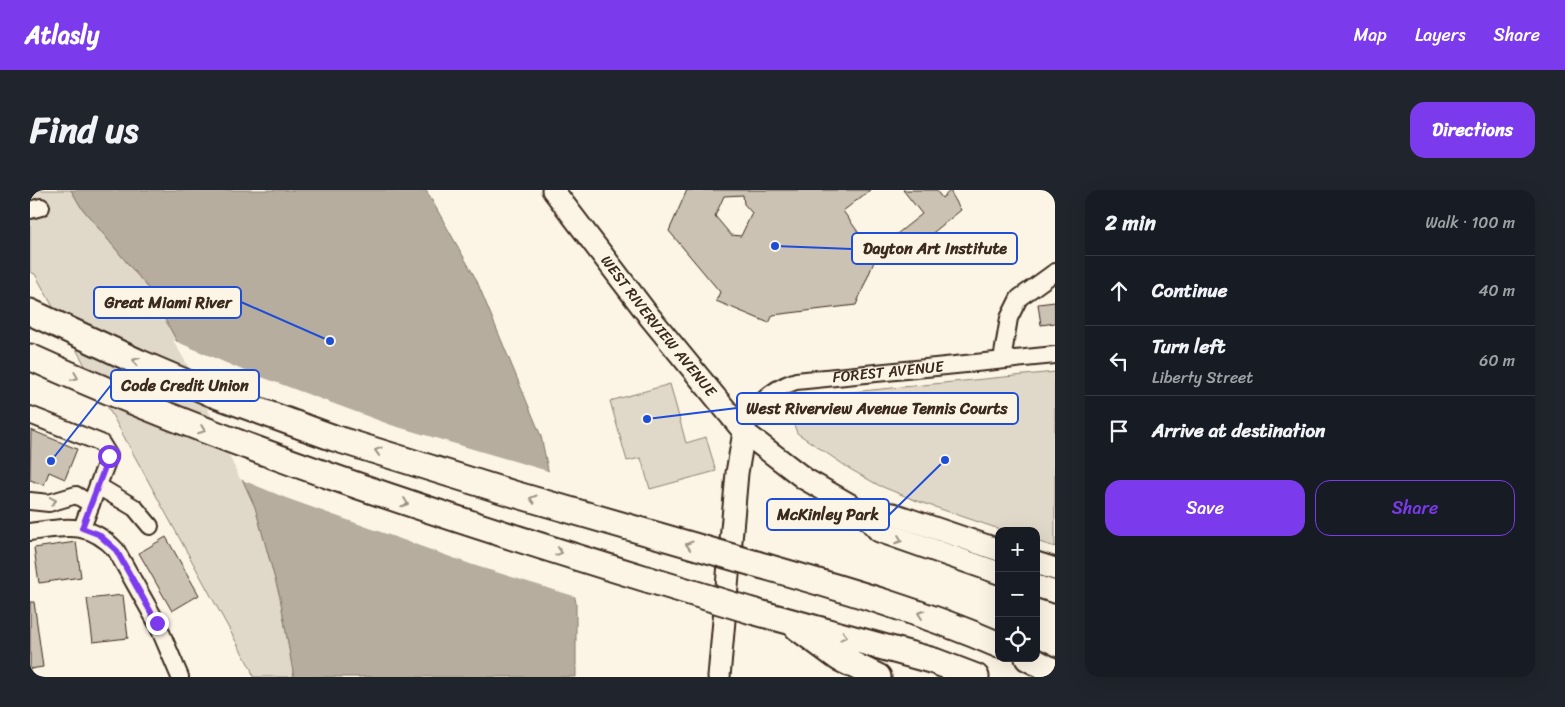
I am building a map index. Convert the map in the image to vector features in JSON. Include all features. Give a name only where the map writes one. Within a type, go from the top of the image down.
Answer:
[{"type":"highway","points":[[30,301],[56,324]]},
{"type":"highway","points":[[30,312],[213,394],[334,438],[514,494],[858,593],[967,631],[995,643]]},
{"type":"highway","points":[[30,357],[157,412],[279,460],[442,516],[752,611],[934,661],[976,677]]},
{"type":"highway","points":[[780,619],[800,629],[839,658],[878,677]]},
{"type":"highway","points":[[1036,662],[1055,672]]},
{"type":"main road","name":"WEST RIVERVIEW AVENUE","points":[[553,190],[654,322],[744,432],[805,479],[862,511]]},
{"type":"main road","points":[[719,677],[737,473],[744,432]]},
{"type":"main road","points":[[862,511],[894,514],[995,549]]},
{"type":"main road","points":[[862,511],[879,531],[996,572]]},
{"type":"main road","points":[[1040,564],[1055,569]]},
{"type":"main road","points":[[1040,587],[1055,592]]},
{"type":"street","points":[[1002,360],[1009,318],[1019,298],[1055,272]]},
{"type":"street","name":"FOREST AVENUE","points":[[744,432],[752,414],[763,399],[784,385],[796,381],[1055,355]]},
{"type":"street","points":[[30,415],[101,443],[109,456],[82,528]]},
{"type":"street","points":[[98,486],[135,508],[150,526]]},
{"type":"street","points":[[30,500],[49,503],[76,495],[91,504]]},
{"type":"street","points":[[30,532],[67,527],[82,528],[98,534],[116,550],[157,623],[180,677]]},
{"type":"shaded area","points":[[30,190],[71,190],[81,207],[148,288],[190,365],[255,507],[280,597],[294,677],[253,677],[251,669],[35,274],[30,272]]},
{"type":"shaded area","points":[[71,190],[426,190],[476,279],[541,436],[576,603],[576,677],[294,677],[280,597],[255,507],[190,365],[148,288],[81,207]]},
{"type":"shaded area","points":[[1055,372],[1055,547],[1040,542],[1040,527],[995,528],[917,501],[878,485],[850,469],[797,433],[793,422],[796,407],[803,399],[811,396]]},
{"type":"shaded area","points":[[670,384],[686,443],[706,437],[716,471],[650,489],[641,458],[627,461],[610,401]]},
{"type":"pier","points":[[173,340],[240,369],[391,425],[551,472],[577,597],[473,565],[286,498],[240,479],[188,366]]},
{"type":"building","points":[[687,190],[870,190],[843,211],[876,257],[856,305],[773,315],[769,323],[716,301],[720,292],[669,231]],"holes":[[[743,195],[744,204],[752,213],[741,236],[731,235],[715,216],[724,196]]]},
{"type":"building","points":[[903,190],[936,190],[942,198],[950,191],[961,210],[897,262],[883,245],[922,214]]},
{"type":"building","points":[[1055,302],[1055,323],[1041,325],[1038,304]]},
{"type":"building","points":[[31,430],[77,449],[65,479],[49,472],[44,485],[30,480]]},
{"type":"building","points":[[166,537],[199,595],[172,611],[139,553]]},
{"type":"building","points":[[76,542],[81,577],[39,583],[34,548]]},
{"type":"building","points":[[123,595],[128,638],[93,642],[87,599]]},
{"type":"building","points":[[30,602],[34,602],[43,667],[30,669]]},
{"type":"place","name":"Dayton Art Institute","points":[[775,246]]},
{"type":"place","name":"Great Miami River","points":[[330,341]]},
{"type":"place","name":"West Riverview Avenue Tennis Courts","points":[[647,419]]},
{"type":"place","name":"McKinley Park","points":[[945,460]]},
{"type":"place","name":"Code Credit Union","points":[[51,461]]},
{"type":"route","points":[[109,456],[82,528],[98,534],[116,550],[157,623]]}]
